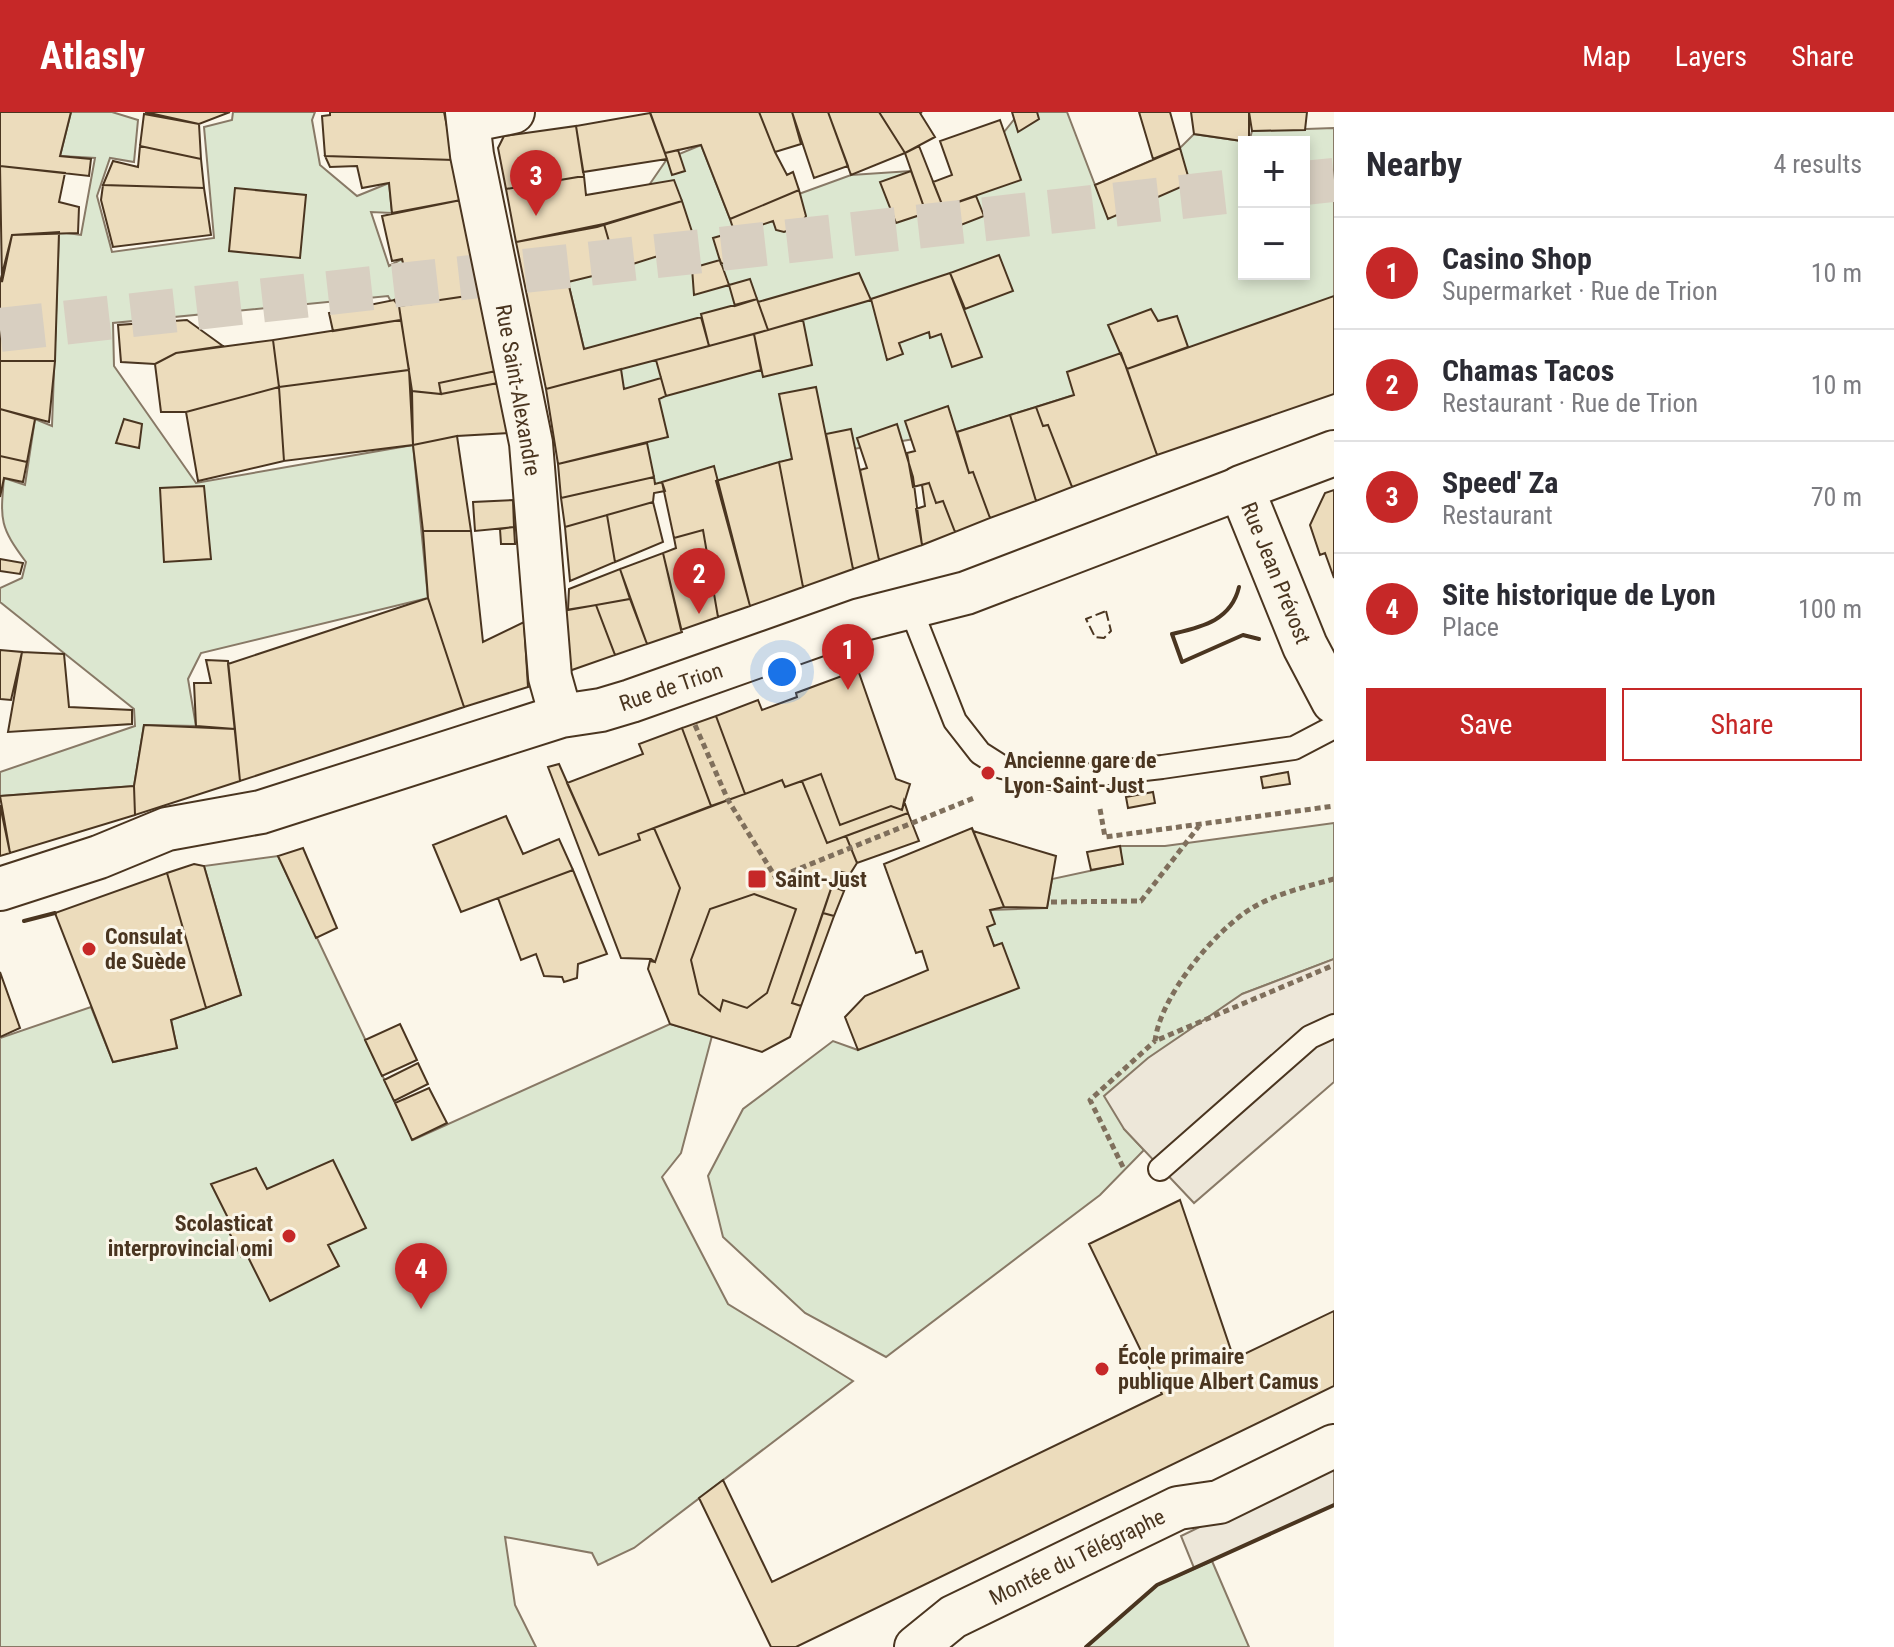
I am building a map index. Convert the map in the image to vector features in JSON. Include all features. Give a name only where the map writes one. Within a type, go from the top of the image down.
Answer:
[{"type":"street","points":[[468,116],[513,112]]},
{"type":"street","name":"Rue Saint-Alexandre","points":[[468,116],[472,155],[531,443],[550,677],[561,716]]},
{"type":"street","name":"Rue de Trion","points":[[0,889],[99,857],[167,829],[261,812],[561,716],[601,710],[860,620],[966,593],[1334,453]]},
{"type":"street","name":"Rue Jean Prévost","points":[[1241,488],[1305,646],[1334,701]]},
{"type":"street","name":"Montée du Télégraphe","points":[[916,1647],[953,1617],[1178,1508],[1219,1502],[1334,1446]]},
{"type":"lane","points":[[910,607],[955,721],[980,753],[1002,767],[1056,779],[1294,748],[1334,727]]},
{"type":"lane","points":[[1160,1169],[1310,1037],[1334,1026]]},
{"type":"path","points":[[695,724],[728,800],[776,878],[974,798]]},
{"type":"path","points":[[1098,794],[1105,837],[1334,806]]},
{"type":"path","points":[[1051,902],[1141,901],[1199,825]]},
{"type":"path","points":[[1155,1041],[1157,1021],[1177,986],[1212,943],[1251,908],[1334,879]]},
{"type":"path","points":[[1160,1169],[1130,1181],[1090,1100],[1155,1041],[1317,969],[1334,965]]},
{"type":"green space","points":[[71,112],[112,112],[138,120],[134,162],[110,158],[97,196],[112,252],[214,238],[204,127],[232,120],[233,112],[315,112],[312,120],[320,165],[357,196],[389,183],[392,213],[371,212],[389,266],[402,259],[411,294],[394,300],[401,320],[388,296],[113,323],[114,366],[196,483],[413,445],[428,598],[201,653],[188,679],[196,726],[144,725],[134,786],[0,796],[0,772],[135,726],[134,709],[0,602],[0,588],[22,578],[26,562],[4,523],[4,478],[25,485],[35,419],[52,426],[59,232],[81,235],[95,158],[60,156]]},
{"type":"green space","points":[[1020,112],[1067,112],[1095,185],[1180,148],[1194,134],[1238,141],[1238,280],[1310,280],[1310,136],[1251,136],[1252,131],[1334,128],[1334,326],[1074,395],[957,432],[792,459],[716,481],[655,484],[584,349],[568,282],[601,255],[667,159],[701,145],[730,219],[851,175],[911,171],[944,207]]},
{"type":"green space","points":[[1334,823],[1334,959],[1242,994],[1124,1129],[1144,1150],[1100,1195],[886,1357],[805,1313],[723,1237],[708,1176],[743,1109],[833,1041],[858,1050],[994,946],[987,927],[990,910],[1047,908],[1052,879],[1122,864],[1120,846],[1165,846]]},
{"type":"green space","points":[[278,856],[413,1140],[670,1024],[712,1036],[681,1153],[662,1177],[728,1304],[853,1381],[634,1548],[598,1565],[592,1553],[505,1537],[515,1605],[536,1647],[0,1647],[0,1038],[91,1007],[113,1062],[177,1048],[171,1020],[241,995],[204,866]]},
{"type":"green space","points":[[1212,1561],[1249,1647],[1086,1647],[1157,1585]]},
{"type":"shaded area","points":[[1334,959],[1334,1082],[1194,1203],[1124,1129],[1104,1096],[1148,1058],[1242,994]]},
{"type":"shaded area","points":[[1334,1462],[1334,1505],[1194,1568],[1181,1536]]},
{"type":"building","points":[[0,112],[71,112],[60,156],[91,159],[89,176],[0,166]]},
{"type":"building","points":[[145,112],[230,112],[199,124]]},
{"type":"building","points":[[330,112],[444,112],[454,160],[325,156],[322,116],[330,115]]},
{"type":"building","points":[[650,112],[759,112],[775,152],[787,175],[793,172],[799,190],[730,219],[701,145],[665,153]]},
{"type":"building","points":[[759,112],[792,112],[801,144],[775,152]]},
{"type":"building","points":[[792,112],[828,112],[848,166],[814,178]]},
{"type":"building","points":[[828,112],[879,112],[905,153],[851,175]]},
{"type":"building","points":[[879,112],[922,112],[935,137],[905,153]]},
{"type":"building","points":[[1012,112],[1037,112],[1039,119],[1018,132]]},
{"type":"building","points":[[1139,112],[1170,112],[1180,148],[1153,159]]},
{"type":"building","points":[[1191,112],[1249,112],[1249,136],[1238,136],[1238,140],[1194,134]]},
{"type":"building","points":[[1249,112],[1307,112],[1305,130],[1252,131]]},
{"type":"building","points":[[650,113],[667,159],[583,172],[576,126]]},
{"type":"building","points":[[144,114],[199,124],[201,159],[140,146]]},
{"type":"building","points":[[1000,120],[1021,180],[943,207],[933,182],[952,175],[940,141]]},
{"type":"building","points":[[576,126],[584,176],[506,189],[498,148],[504,136]]},
{"type":"building","points":[[140,146],[201,159],[204,188],[103,185],[113,161],[138,167]]},
{"type":"building","points":[[919,146],[943,207],[926,213],[905,153]]},
{"type":"building","points":[[1180,148],[1190,183],[1108,219],[1095,185]]},
{"type":"building","points":[[678,150],[685,171],[672,175],[665,153]]},
{"type":"building","points":[[325,156],[454,160],[461,200],[392,213],[389,183],[362,188],[357,166],[330,167]]},
{"type":"building","points":[[0,166],[65,173],[59,202],[79,207],[78,233],[12,235],[2,282]]},
{"type":"building","points":[[911,171],[926,213],[896,223],[880,182]]},
{"type":"building","points":[[584,176],[586,195],[674,180],[682,201],[597,227],[516,242],[506,189]]},
{"type":"building","points":[[103,185],[204,188],[211,235],[113,247],[101,200]]},
{"type":"building","points":[[235,188],[306,195],[300,258],[229,251]]},
{"type":"building","points":[[799,190],[806,216],[800,226],[784,232],[776,230],[773,221],[735,234],[730,219]]},
{"type":"building","points":[[976,196],[984,216],[935,235],[926,213]]},
{"type":"building","points":[[461,200],[481,294],[399,306],[394,300],[411,294],[402,259],[392,261],[382,216]]},
{"type":"building","points":[[682,201],[696,244],[617,269],[604,224]]},
{"type":"building","points":[[604,224],[612,252],[601,256],[605,273],[568,282],[584,349],[701,317],[709,346],[546,389],[516,242]]},
{"type":"building","points":[[59,232],[55,361],[0,361],[0,282],[12,235]]},
{"type":"building","points":[[734,232],[743,257],[721,264],[713,238]]},
{"type":"building","points":[[999,255],[1013,291],[965,309],[950,273]]},
{"type":"building","points":[[720,260],[729,285],[694,295],[692,268]]},
{"type":"building","points":[[859,273],[871,300],[768,330],[758,302]]},
{"type":"building","points":[[950,273],[982,357],[952,367],[941,334],[930,338],[929,332],[899,343],[903,354],[887,360],[871,299]]},
{"type":"building","points":[[750,279],[757,299],[735,306],[729,285]]},
{"type":"building","points":[[481,294],[496,371],[439,383],[441,394],[412,391],[399,306]]},
{"type":"building","points":[[1334,296],[1334,394],[1157,455],[1127,369]]},
{"type":"building","points":[[757,299],[768,330],[709,346],[701,314]]},
{"type":"building","points":[[394,300],[399,306],[401,320],[333,331],[329,313]]},
{"type":"building","points":[[1151,309],[1158,321],[1177,316],[1188,347],[1127,369],[1108,325]]},
{"type":"building","points":[[187,320],[223,346],[176,353],[155,364],[121,362],[118,325]]},
{"type":"building","points":[[401,320],[409,370],[279,387],[273,340]]},
{"type":"building","points":[[803,320],[812,365],[763,377],[754,334]]},
{"type":"building","points":[[754,334],[761,370],[666,396],[656,360]]},
{"type":"building","points":[[273,340],[279,387],[186,412],[161,412],[155,364],[176,353]]},
{"type":"building","points":[[1121,353],[1157,455],[1072,487],[1048,425],[1043,426],[1036,407],[1074,395],[1067,372]]},
{"type":"building","points":[[0,361],[55,361],[49,422],[0,409]]},
{"type":"building","points":[[621,369],[624,389],[661,378],[666,396],[659,399],[668,437],[558,464],[546,389]]},
{"type":"building","points":[[409,370],[413,445],[284,461],[279,387]]},
{"type":"building","points":[[496,371],[498,383],[441,394],[439,383]]},
{"type":"building","points":[[498,383],[509,433],[457,436],[413,445],[412,391],[441,394]]},
{"type":"building","points":[[279,387],[284,461],[198,481],[186,412]]},
{"type":"building","points":[[816,387],[853,569],[803,587],[779,462],[792,459],[779,394]]},
{"type":"building","points":[[948,406],[969,473],[973,472],[990,518],[955,532],[943,501],[936,503],[929,483],[913,487],[907,453],[915,451],[905,421]]},
{"type":"building","points":[[1036,407],[1043,426],[1048,425],[1072,487],[1036,501],[1010,415]]},
{"type":"building","points":[[0,409],[35,419],[27,462],[0,456]]},
{"type":"building","points":[[1010,415],[1036,501],[990,518],[973,472],[969,473],[957,432]]},
{"type":"building","points":[[124,419],[142,424],[139,448],[116,443]]},
{"type":"building","points":[[897,424],[913,477],[922,545],[879,560],[860,470],[867,468],[857,438]]},
{"type":"building","points":[[851,429],[879,560],[853,569],[826,434]]},
{"type":"building","points":[[457,436],[471,531],[423,531],[413,445]]},
{"type":"building","points":[[647,443],[654,477],[561,498],[558,464]]},
{"type":"building","points":[[0,456],[27,462],[23,482],[4,478],[0,497]]},
{"type":"building","points":[[779,462],[803,587],[750,606],[716,481]]},
{"type":"building","points":[[714,466],[750,606],[718,617],[703,530],[674,538],[662,482]]},
{"type":"building","points":[[654,477],[655,484],[662,482],[665,491],[654,493],[653,502],[565,527],[561,498]]},
{"type":"building","points":[[929,483],[936,503],[943,501],[955,532],[922,545],[916,509],[925,506],[922,485]]},
{"type":"building","points":[[204,486],[211,559],[164,562],[160,488]]},
{"type":"building","points":[[1334,490],[1334,578],[1325,553],[1320,555],[1310,525],[1325,493]]},
{"type":"building","points":[[513,500],[514,527],[475,531],[473,502]]},
{"type":"building","points":[[653,502],[663,542],[615,562],[607,515]]},
{"type":"building","points":[[607,515],[615,562],[570,581],[565,527]]},
{"type":"building","points":[[514,527],[515,544],[501,544],[500,529]]},
{"type":"building","points":[[703,530],[718,617],[681,630],[663,553],[676,548],[674,538]]},
{"type":"building","points":[[423,531],[471,531],[483,642],[524,622],[528,687],[464,707],[428,598]]},
{"type":"building","points":[[663,553],[682,632],[647,644],[620,569]]},
{"type":"building","points":[[0,559],[23,563],[20,574],[0,571]]},
{"type":"building","points":[[620,569],[630,599],[568,610],[569,589]]},
{"type":"building","points":[[428,598],[464,707],[240,781],[228,664]]},
{"type":"building","points":[[630,599],[647,644],[615,655],[596,605]]},
{"type":"building","points":[[596,605],[615,655],[569,671],[565,610]]},
{"type":"building","points":[[0,650],[22,652],[11,700],[0,699]]},
{"type":"building","points":[[22,652],[64,654],[69,707],[132,710],[132,724],[8,732]]},
{"type":"building","points":[[206,660],[228,661],[235,729],[196,726],[194,683],[211,683]]},
{"type":"building","points":[[858,670],[896,779],[910,784],[902,810],[891,806],[840,825],[821,774],[785,787],[782,780],[745,794],[716,716],[758,700],[762,710],[797,697],[796,693]]},
{"type":"building","points":[[716,716],[745,794],[711,806],[682,728]]},
{"type":"building","points":[[144,725],[235,729],[240,781],[135,815],[134,786]]},
{"type":"building","points":[[682,728],[711,806],[638,834],[640,840],[599,855],[567,783],[643,754],[639,744]]},
{"type":"building","points":[[559,764],[599,855],[640,840],[638,834],[654,828],[680,888],[655,962],[651,959],[621,958],[548,767]]},
{"type":"building","points":[[1288,772],[1290,784],[1263,788],[1261,777]]},
{"type":"building","points":[[821,774],[840,825],[891,806],[902,810],[904,801],[908,813],[827,843],[802,781]]},
{"type":"building","points":[[782,780],[785,787],[802,781],[827,843],[846,836],[857,863],[850,874],[837,871],[792,1003],[801,1006],[790,1037],[762,1052],[670,1024],[648,969],[650,961],[655,962],[680,888],[654,828]],"holes":[[[754,894],[796,909],[767,993],[747,1008],[723,1000],[720,1011],[699,994],[691,960],[710,909]]]},
{"type":"building","points":[[134,786],[135,815],[10,853],[0,796]]},
{"type":"building","points":[[1153,792],[1155,803],[1128,808],[1126,797]]},
{"type":"building","points":[[0,805],[10,853],[0,856]]},
{"type":"building","points":[[908,813],[919,841],[857,863],[846,836]]},
{"type":"building","points":[[506,816],[523,854],[559,839],[573,870],[461,912],[433,845]]},
{"type":"building","points":[[972,828],[1004,907],[990,910],[995,924],[987,927],[994,946],[1002,943],[1019,988],[858,1050],[845,1017],[865,996],[928,970],[922,951],[916,953],[884,864]]},
{"type":"building","points":[[973,831],[1056,856],[1047,908],[1004,907]]},
{"type":"building","points":[[1120,846],[1123,864],[1091,870],[1087,852]]},
{"type":"building","points":[[303,848],[337,928],[316,938],[278,856]]},
{"type":"building","points":[[194,864],[204,866],[241,995],[206,1008],[167,873]]},
{"type":"building","points":[[573,870],[607,954],[578,964],[577,978],[564,982],[562,977],[544,976],[536,954],[521,960],[498,898]]},
{"type":"building","points":[[837,871],[850,874],[844,891],[832,886]]},
{"type":"building","points":[[167,873],[206,1008],[171,1020],[177,1048],[113,1062],[55,913]]},
{"type":"building","points":[[832,886],[844,891],[834,916],[823,913]]},
{"type":"building","points":[[754,894],[796,909],[767,993],[747,1008],[723,1000],[720,1011],[699,994],[691,960],[710,909]]},
{"type":"building","points":[[823,913],[834,916],[801,1006],[792,1003]]},
{"type":"building","points":[[0,972],[20,1028],[0,1037]]},
{"type":"building","points":[[400,1024],[417,1060],[382,1076],[365,1040]]},
{"type":"building","points":[[418,1063],[428,1084],[394,1101],[384,1080]]},
{"type":"building","points":[[429,1088],[447,1123],[412,1140],[395,1103]]},
{"type":"building","name":"Scolasticat interprovincial omi","points":[[333,1160],[366,1228],[328,1245],[339,1266],[270,1301],[246,1253],[241,1256],[227,1228],[232,1226],[211,1184],[256,1168],[267,1189]]},
{"type":"building","points":[[1180,1200],[1234,1359],[1334,1311],[1334,1386],[796,1647],[771,1647],[699,1498],[723,1480],[772,1582],[1162,1394],[1089,1244]]},
{"type":"tunnel","points":[[1310,182],[1334,180]]},
{"type":"tunnel","points":[[0,330],[1238,191]]},
{"type":"fence","points":[[1106,611],[1111,631],[1104,638],[1095,637],[1086,619],[1106,611]]},
{"type":"wall","points":[[1239,587],[1222,615],[1204,625],[1172,634],[1182,662],[1243,635],[1259,639]]},
{"type":"wall","points":[[24,921],[55,913]]},
{"type":"wall","points":[[1086,1647],[1157,1585],[1334,1505]]},
{"type":"place","name":"Speed' Za","points":[[536,216]]},
{"type":"place","name":"Chamas Tacos","points":[[699,614]]},
{"type":"place","name":"Casino Shop","points":[[848,690]]},
{"type":"place","name":"Ancienne gare de Lyon-Saint-Just","points":[[988,773]]},
{"type":"place","name":"Saint-Just","points":[[757,879]]},
{"type":"place","name":"Consulat de Suède","points":[[89,949]]},
{"type":"place","name":"Scolasticat interprovincial omi","points":[[289,1236]]},
{"type":"place","name":"Site historique de Lyon","points":[[421,1309]]},
{"type":"place","name":"École primaire publique Albert Camus","points":[[1102,1369]]}]
